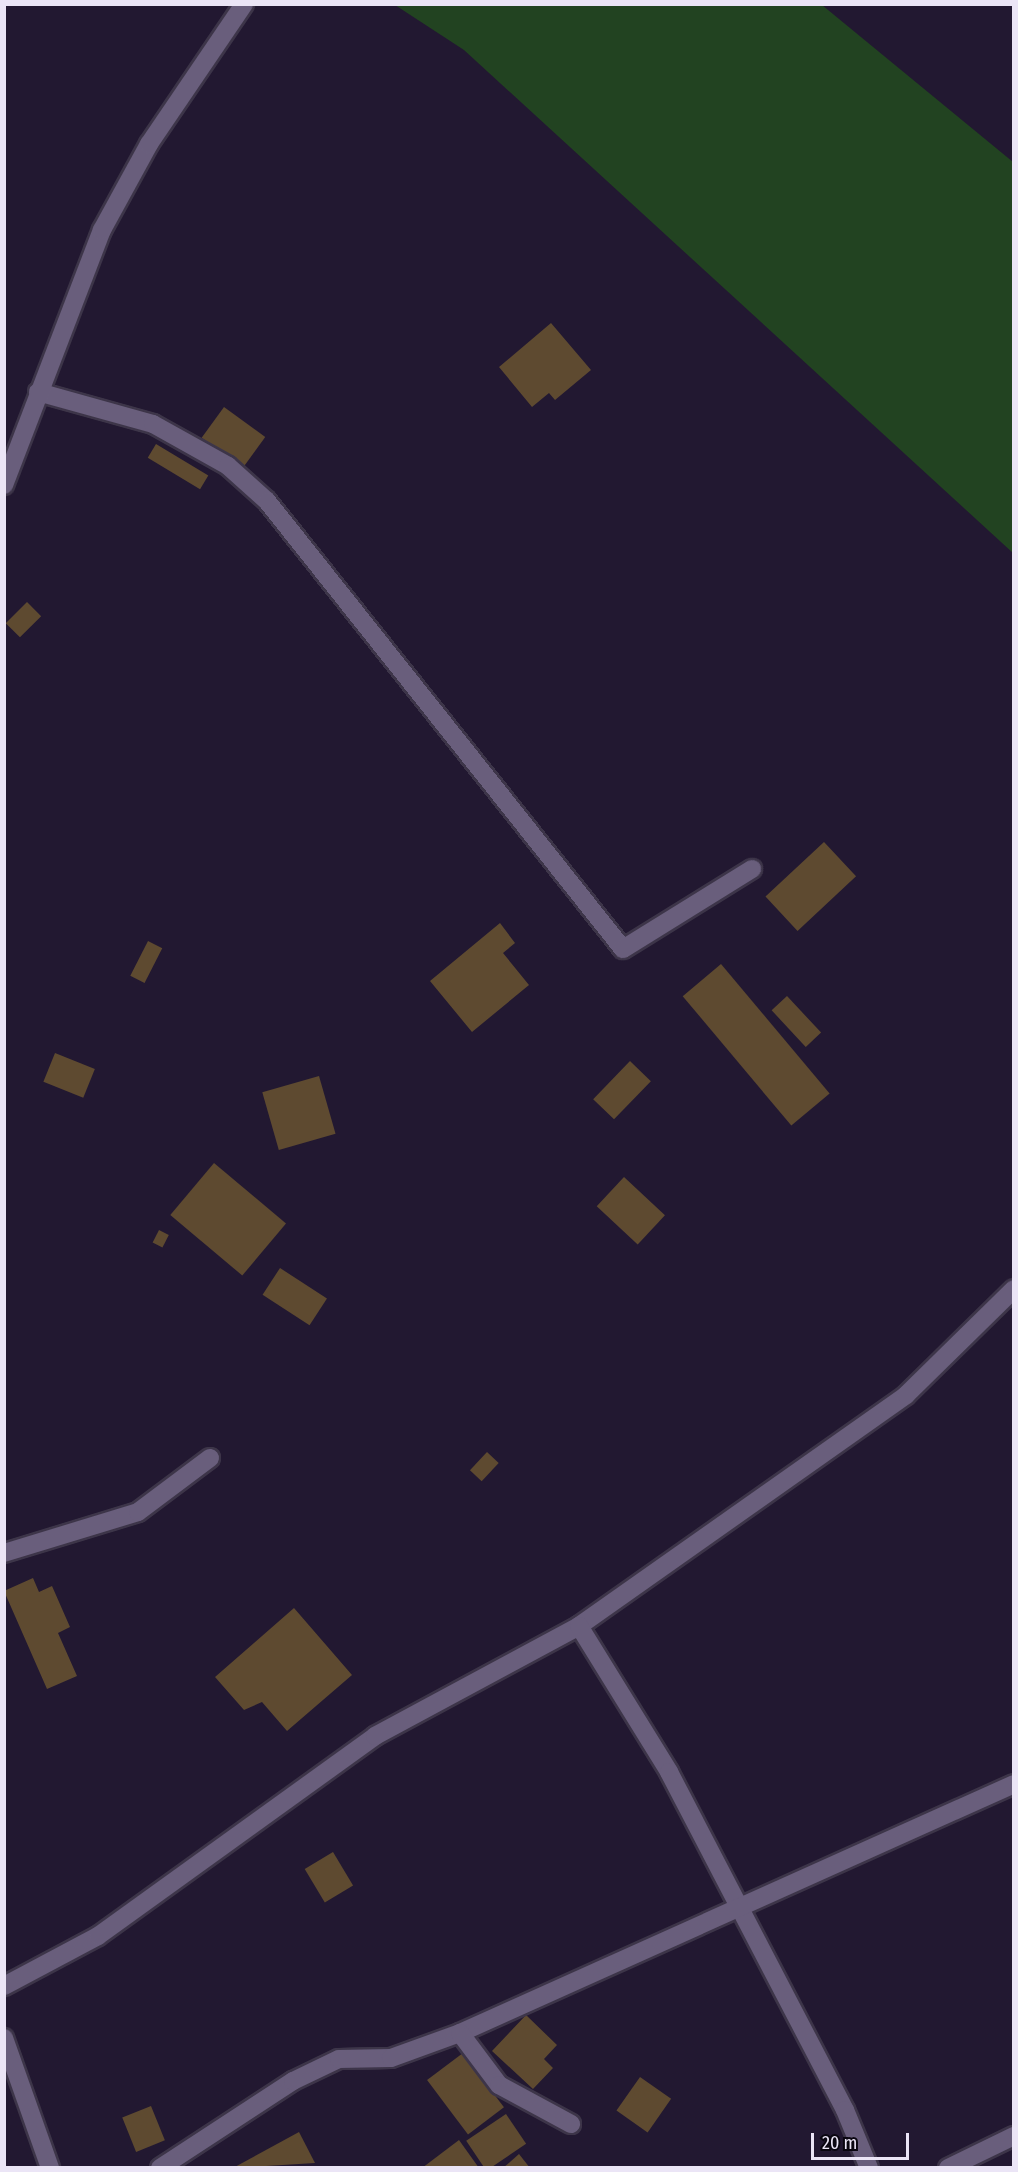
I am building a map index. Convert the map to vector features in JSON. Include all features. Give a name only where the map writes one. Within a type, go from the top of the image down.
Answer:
[{"type":"street","points":[[4,485],[102,230],[149,144],[244,4]]},
{"type":"street","points":[[38,392],[153,424],[228,465],[267,501],[623,949],[752,869]]},
{"type":"street","points":[[4,1986],[98,1936],[375,1736],[579,1626],[906,1395],[1014,1289]]},
{"type":"street","points":[[4,1553],[138,1512],[210,1458]]},
{"type":"street","points":[[579,1626],[669,1772],[845,2110],[869,2168]]},
{"type":"street","points":[[160,2168],[293,2081],[339,2059],[391,2058],[460,2033],[1014,1785]]},
{"type":"street","points":[[460,2033],[499,2085],[571,2124]]},
{"type":"street","points":[[4,2038],[50,2168]]},
{"type":"street","points":[[948,2168],[1014,2136]]},
{"type":"green space","points":[[395,5],[822,5],[1013,162],[1013,553],[464,50]]},
{"type":"building","points":[[551,323],[591,370],[555,400],[549,393],[532,407],[499,367]]},
{"type":"building","points":[[224,407],[265,437],[243,468],[202,438]]},
{"type":"building","points":[[156,444],[208,475],[200,489],[148,458]]},
{"type":"building","points":[[27,602],[41,616],[20,637],[6,623]]},
{"type":"building","points":[[824,842],[856,876],[798,931],[765,897]]},
{"type":"building","points":[[500,923],[515,943],[503,953],[529,985],[472,1032],[430,981]]},
{"type":"building","points":[[148,941],[162,948],[145,983],[130,976]]},
{"type":"building","points":[[721,964],[830,1093],[791,1126],[683,996]]},
{"type":"building","points":[[787,996],[821,1033],[806,1047],[772,1010]]},
{"type":"building","points":[[55,1053],[95,1069],[83,1098],[43,1082]]},
{"type":"building","points":[[630,1061],[651,1081],[614,1119],[593,1099]]},
{"type":"building","points":[[319,1076],[336,1134],[279,1150],[262,1092]]},
{"type":"building","points":[[214,1163],[286,1223],[242,1276],[170,1215]]},
{"type":"building","points":[[624,1177],[665,1215],[638,1244],[597,1206]]},
{"type":"building","points":[[159,1230],[169,1235],[162,1247],[153,1242]]},
{"type":"building","points":[[280,1268],[327,1298],[310,1325],[263,1295]]},
{"type":"building","points":[[487,1452],[499,1463],[482,1481],[470,1470]]},
{"type":"building","points":[[33,1578],[39,1592],[52,1586],[70,1627],[58,1633],[77,1676],[47,1689],[4,1591]]},
{"type":"building","points":[[294,1608],[352,1675],[287,1731],[262,1702],[244,1710],[215,1677]]},
{"type":"building","points":[[333,1852],[353,1885],[325,1902],[305,1869]]},
{"type":"building","points":[[526,2015],[557,2045],[544,2059],[553,2068],[533,2089],[492,2051]]},
{"type":"building","points":[[463,2053],[504,2107],[468,2134],[427,2080]]},
{"type":"building","points":[[640,2077],[671,2099],[648,2132],[616,2111]]},
{"type":"building","points":[[151,2106],[165,2140],[136,2152],[122,2118]]},
{"type":"building","points":[[506,2114],[526,2144],[490,2168],[485,2168],[466,2141]]},
{"type":"building","points":[[299,2132],[315,2163],[233,2168]]},
{"type":"building","points":[[459,2140],[479,2168],[422,2168]]},
{"type":"building","points":[[519,2154],[530,2168],[503,2168]]}]
